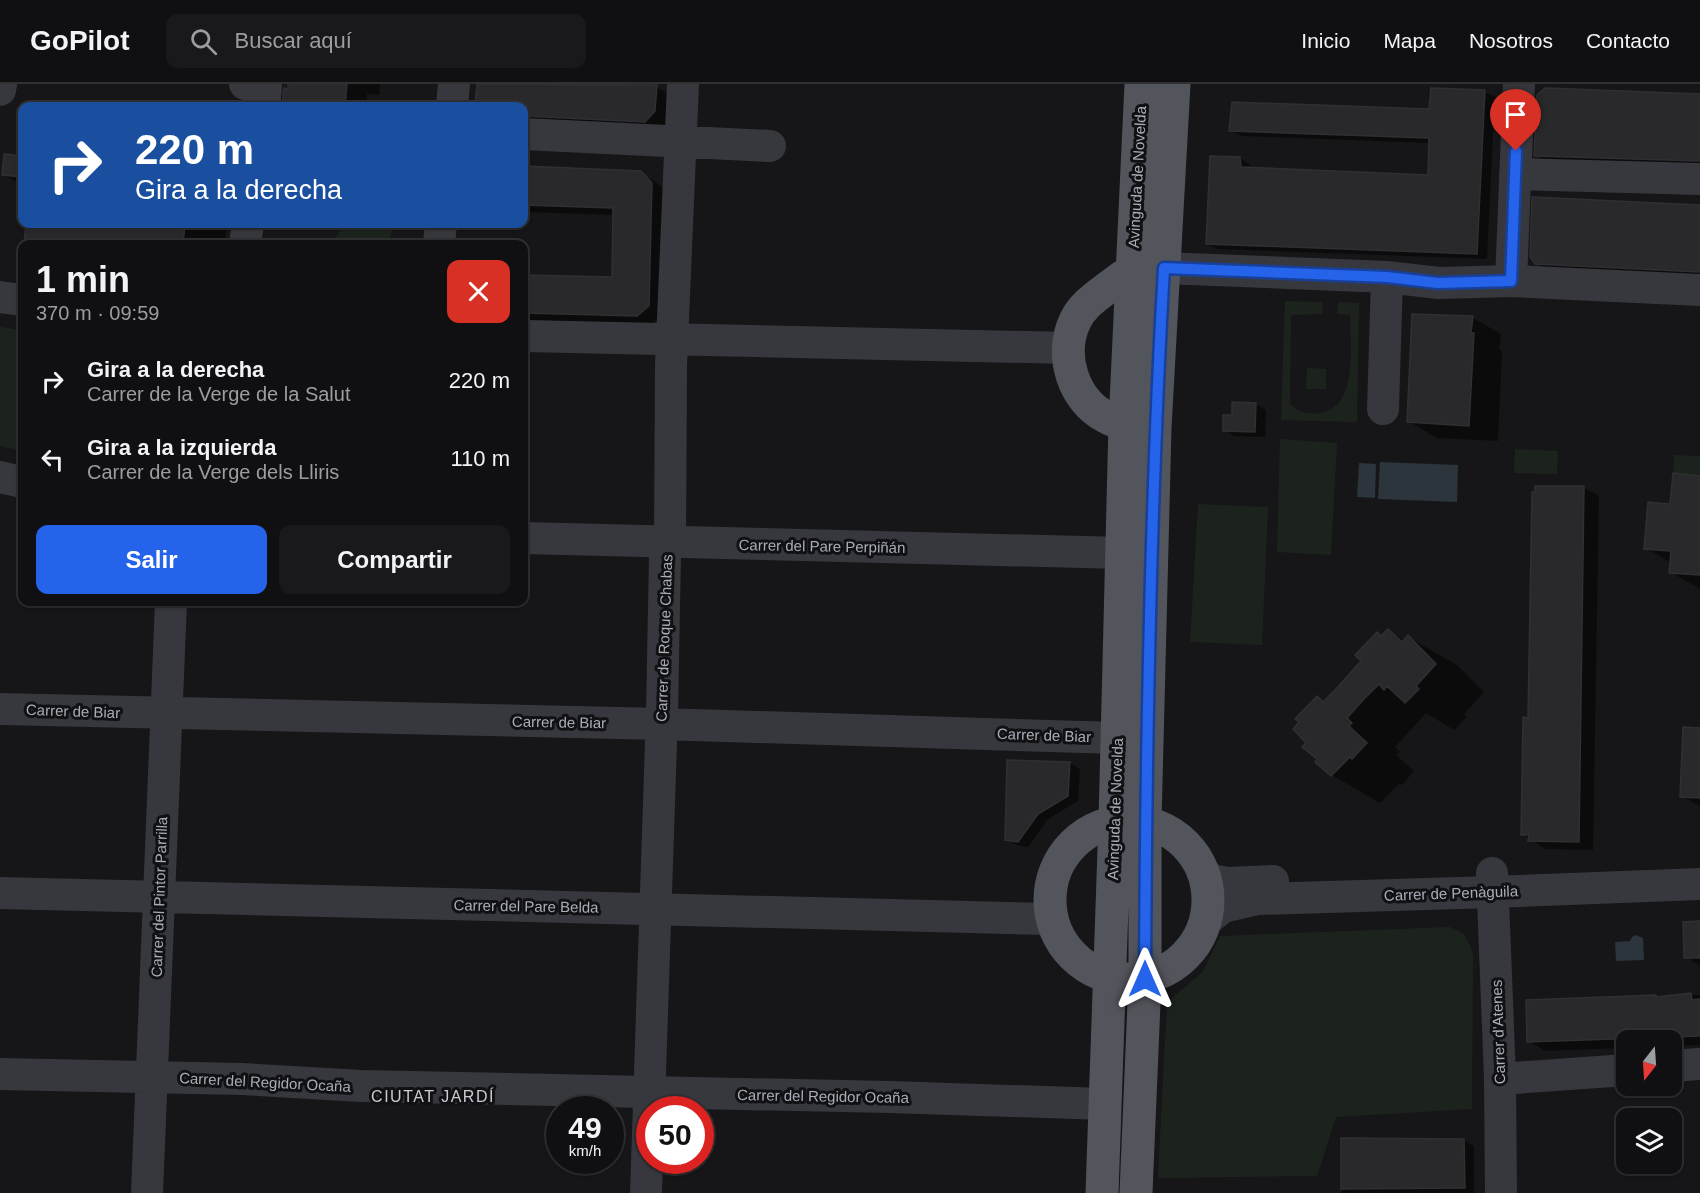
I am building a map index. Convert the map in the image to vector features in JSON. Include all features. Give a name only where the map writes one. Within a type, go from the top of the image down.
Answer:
[{"type":"main road","name":"Avinguda de Novelda","points":[[1102,1193],[1109,977],[1130,821],[1140,426],[1132,270],[1142,84]]},
{"type":"main road","name":"Avinguda de Novelda","points":[[1136,1193],[1145,979],[1130,821],[1117,738],[1122,553],[1164,268],[1174,84]]},
{"type":"main road","name":"Avinguda de Novelda","points":[[1140,426],[1106,418],[1081,395],[1071,375],[1068,348],[1074,322],[1088,302],[1132,270],[1164,268]]},
{"type":"main road","points":[[1130,821],[1172,832],[1193,851],[1207,879],[1210,900],[1208,919],[1196,945],[1166,971],[1145,979],[1109,977],[1091,970],[1074,958],[1059,939],[1052,919],[1050,885],[1063,855],[1085,833],[1130,821]]},
{"type":"street","points":[[0,90],[1,84]]},
{"type":"street","points":[[245,84],[266,87],[264,102]]},
{"type":"street","points":[[452,102],[454,84]]},
{"type":"street","name":"Carrer de Roque Chabas","points":[[646,1193],[662,724],[664,555],[670,543],[673,338],[683,84]]},
{"type":"street","points":[[1511,281],[1519,84]]},
{"type":"street","points":[[528,134],[770,146]]},
{"type":"street","points":[[1515,174],[1700,179]]},
{"type":"street","points":[[1164,268],[1387,277],[1438,283],[1511,281],[1700,290]]},
{"type":"street","points":[[1383,410],[1387,277]]},
{"type":"street","points":[[0,297],[18,299]]},
{"type":"street","points":[[528,336],[1068,348]]},
{"type":"street","points":[[0,477],[18,481]]},
{"type":"street","name":"Carrer del Pare Perpiñán","points":[[528,538],[1122,553]]},
{"type":"street","name":"Carrer del Pintor Parrilla","points":[[147,1193],[171,606]]},
{"type":"street","name":"Carrer de Biar","points":[[0,709],[662,724],[1117,738]]},
{"type":"street","name":"Carrer de Penàguila","points":[[1208,919],[1223,907],[1258,899],[1700,865]]},
{"type":"street","name":"Carrer de Penàguila","points":[[1207,879],[1227,883],[1700,884]]},
{"type":"street","name":"Carrer d'Atenes","points":[[1492,882],[1500,1079],[1501,1193]]},
{"type":"street","name":"Carrer del Pare Belda","points":[[0,893],[1052,919]]},
{"type":"street","points":[[1682,1065],[1700,1064]]},
{"type":"street","points":[[1500,1079],[1616,1071]]},
{"type":"street","name":"Carrer del Regidor Ocaña","points":[[0,1074],[243,1079],[361,1086],[1106,1104]]},
{"type":"shaded area","points":[[342,228],[392,228],[390,240],[334,240]]},
{"type":"shaded area","points":[[1285,301],[1323,302],[1322,314],[1291,315],[1290,404],[1300,411],[1311,414],[1332,408],[1341,399],[1347,387],[1351,357],[1350,315],[1337,314],[1338,302],[1359,303],[1357,422],[1281,420]]},
{"type":"shaded area","points":[[0,327],[18,329],[18,450],[0,446]]},
{"type":"shaded area","points":[[1307,368],[1326,369],[1326,389],[1306,389]]},
{"type":"shaded area","points":[[1280,439],[1337,443],[1331,555],[1277,552]]},
{"type":"shaded area","points":[[1515,449],[1558,451],[1557,474],[1514,473]]},
{"type":"shaded area","points":[[1674,455],[1700,456],[1700,476],[1673,473]]},
{"type":"shaded area","points":[[1380,462],[1458,465],[1457,502],[1378,499]]},
{"type":"shaded area","points":[[1359,463],[1376,464],[1375,498],[1357,497]]},
{"type":"shaded area","points":[[1198,504],[1268,507],[1262,645],[1190,642]]},
{"type":"shaded area","points":[[1450,927],[1465,935],[1473,953],[1472,1109],[1336,1117],[1317,1176],[1158,1178],[1167,1002],[1203,972],[1220,936]]},
{"type":"shaded area","points":[[1636,935],[1643,938],[1644,960],[1616,961],[1615,942],[1630,941]]},
{"type":"building","points":[[288,84],[347,84],[345,102],[282,102],[284,88],[288,89]]},
{"type":"building","points":[[477,84],[657,85],[655,111],[645,122],[528,116],[528,102],[475,102]]},
{"type":"building","points":[[1431,88],[1485,90],[1477,254],[1206,244],[1210,156],[1240,157],[1241,167],[1428,175],[1429,138],[1229,131],[1232,102],[1429,109]]},
{"type":"building","points":[[1545,88],[1700,94],[1700,161],[1534,156],[1537,95]]},
{"type":"building","points":[[4,154],[18,156],[18,177],[2,175]]},
{"type":"building","points":[[528,166],[641,171],[652,183],[649,306],[637,316],[528,313],[528,275],[612,277],[613,208],[528,205]]},
{"type":"building","points":[[1532,197],[1700,205],[1700,272],[1535,264],[1530,257]]},
{"type":"building","points":[[26,228],[185,228],[183,240],[24,240]]},
{"type":"building","points":[[1412,314],[1473,316],[1469,426],[1407,422]]},
{"type":"building","points":[[1232,402],[1256,403],[1255,432],[1223,431],[1223,415],[1232,415]]},
{"type":"building","points":[[1673,473],[1700,476],[1700,575],[1669,573],[1671,551],[1644,549],[1648,502],[1670,504]]},
{"type":"building","points":[[1535,486],[1584,486],[1579,842],[1528,841],[1529,835],[1521,835],[1523,717],[1528,718],[1532,492],[1535,492]]},
{"type":"building","points":[[1388,629],[1402,642],[1408,635],[1436,664],[1416,686],[1419,689],[1405,703],[1387,686],[1384,690],[1379,684],[1363,700],[1347,718],[1352,723],[1349,726],[1367,743],[1331,776],[1315,762],[1317,759],[1302,747],[1306,743],[1293,729],[1299,722],[1295,719],[1317,696],[1323,702],[1361,661],[1355,655],[1377,632],[1381,636]]},
{"type":"building","points":[[1683,727],[1700,728],[1700,798],[1680,797]]},
{"type":"building","points":[[1007,760],[1070,762],[1068,796],[1038,814],[1018,842],[1005,840]]},
{"type":"building","points":[[1700,921],[1700,958],[1684,958],[1683,922]]},
{"type":"building","points":[[1691,993],[1692,1000],[1700,999],[1700,1036],[1682,1037],[1682,1030],[1616,1030],[1616,1039],[1527,1042],[1526,1000],[1656,995],[1656,997]]},
{"type":"building","points":[[1341,1138],[1464,1139],[1465,1188],[1341,1189]]},
{"type":"district","name":"CIUTAT JARDÍ","points":[[433,1096]]},
{"type":"route","points":[[1145,979],[1145,804],[1155,428],[1164,268],[1387,277],[1438,283],[1511,281],[1516,151]]}]
